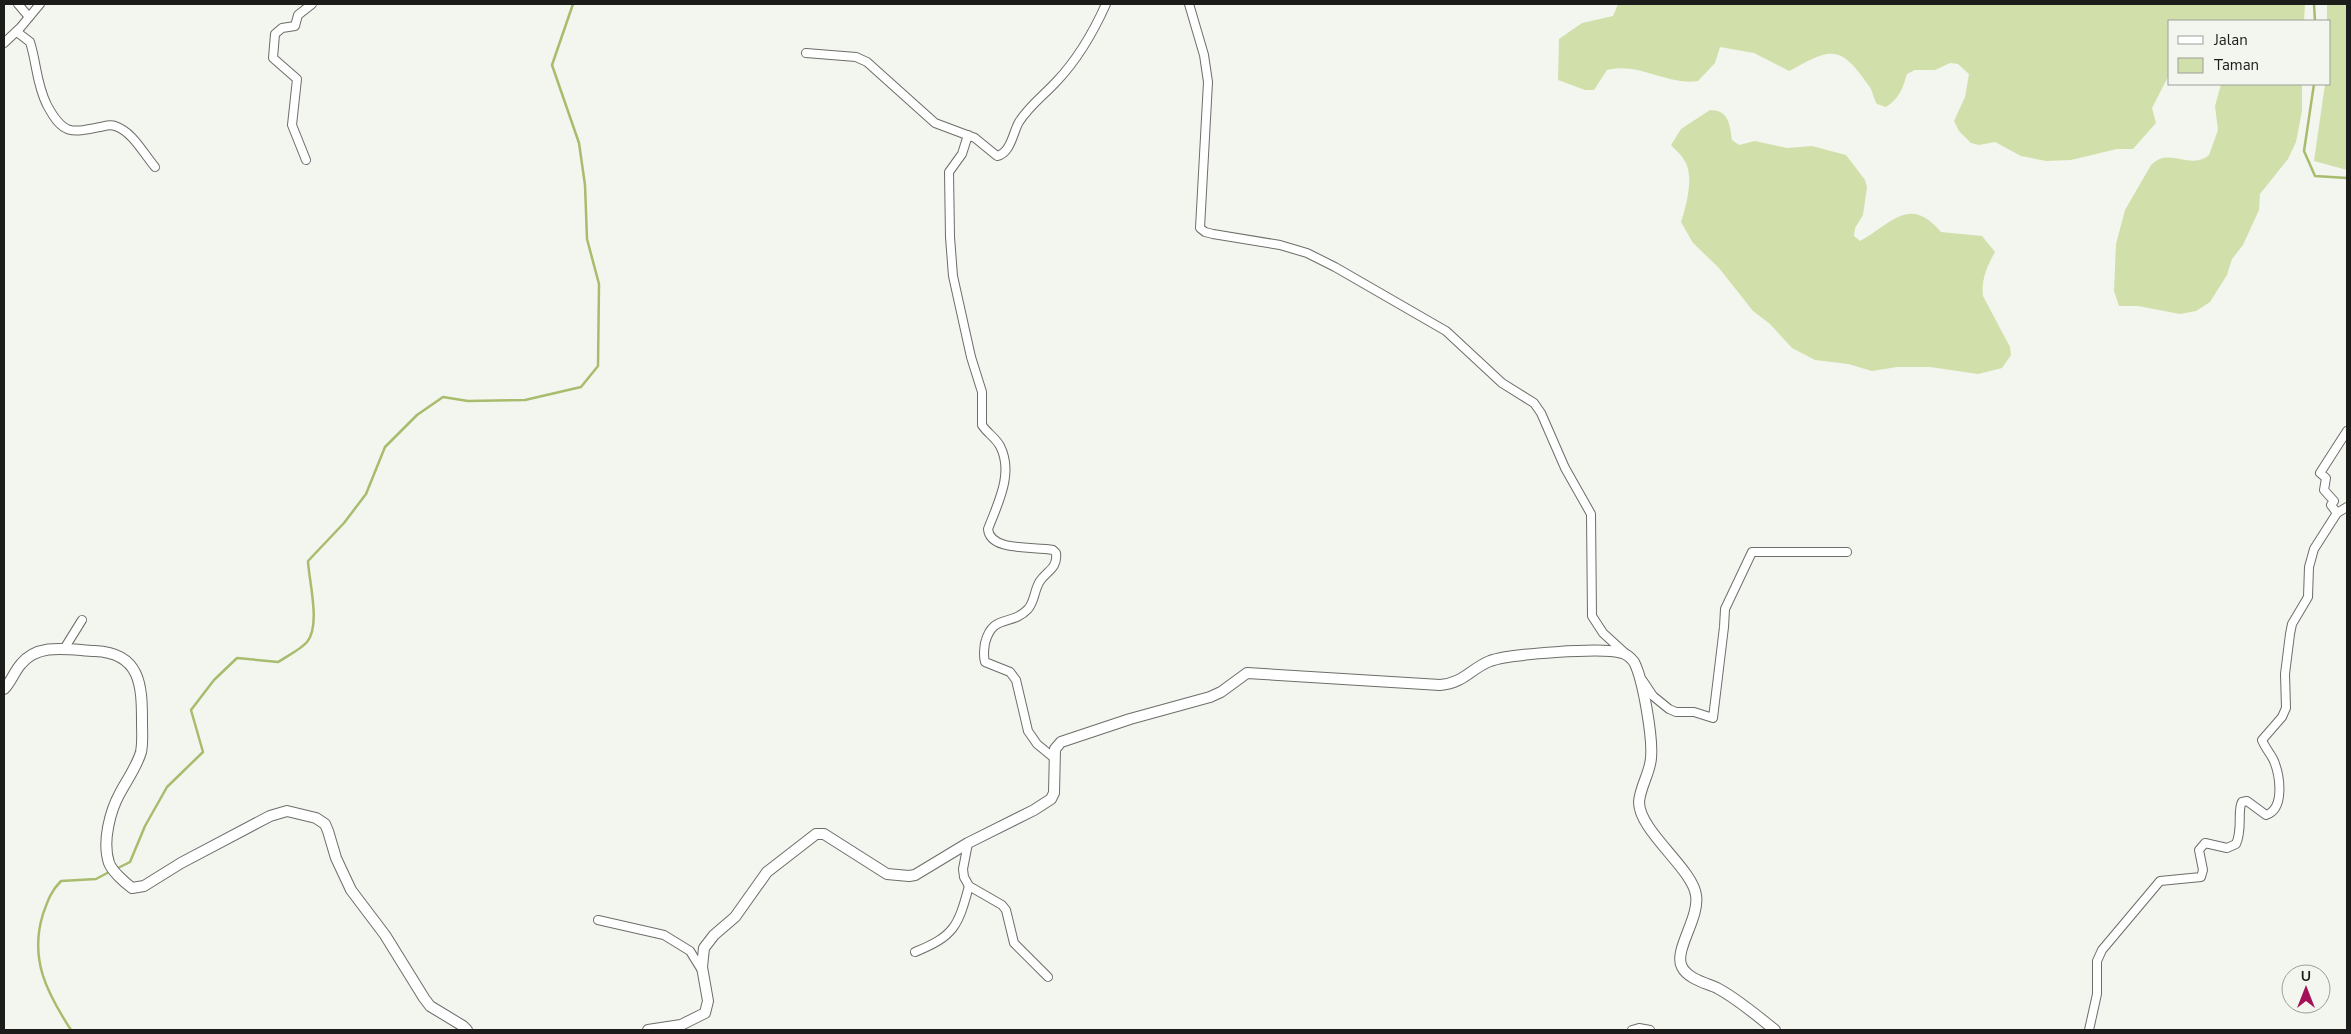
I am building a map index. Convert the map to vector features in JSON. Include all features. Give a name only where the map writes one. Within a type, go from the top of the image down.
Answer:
[{"type":"street","points":[[18,4],[29,17]]},
{"type":"street","points":[[4,43],[17,32],[40,4]]},
{"type":"street","points":[[306,160],[292,124],[297,79],[273,58],[272,54],[276,34],[282,28],[295,26],[298,15],[312,4]]},
{"type":"street","points":[[806,53],[856,57],[867,62],[935,123],[975,138],[997,156],[1003,155],[1028,109],[1078,57],[1106,4]]},
{"type":"street","points":[[1189,4],[1206,61],[1208,82],[1200,228],[1204,232],[1213,234],[1280,245],[1307,253],[1335,267],[1446,331],[1502,383],[1534,403],[1541,413],[1565,468],[1591,514],[1592,616],[1603,633],[1634,662],[1639,675],[1651,756],[1640,806],[1654,835],[1691,883],[1696,895],[1696,915],[1680,955],[1682,968],[1692,977],[1723,992],[1775,1030]]},
{"type":"street","points":[[17,32],[30,42],[37,81],[44,99],[63,126],[76,132],[111,124],[120,128],[134,140],[155,167]]},
{"type":"street","points":[[968,135],[962,154],[949,172],[950,237],[955,285],[971,357],[982,392],[982,425],[996,439],[1006,458],[1006,478],[988,529],[988,536],[994,542],[1004,545],[1052,550],[1056,553],[1057,559],[1049,574],[1041,580],[1033,602],[1027,610],[993,626],[988,632],[983,656],[985,662],[1010,672],[1016,680],[1028,731],[1037,744],[1054,758]]},
{"type":"street","points":[[2338,513],[2331,505],[2334,501],[2324,490],[2326,478],[2320,473],[2347,431]]},
{"type":"street","points":[[2089,1030],[2098,994],[2099,955],[2137,910],[2155,885],[2166,878],[2201,877],[2203,870],[2199,850],[2205,843],[2227,848],[2236,844],[2241,825],[2239,809],[2242,802],[2247,801],[2266,815],[2271,813],[2276,806],[2280,789],[2277,770],[2274,759],[2262,740],[2284,715],[2286,708],[2286,667],[2292,624],[2308,596],[2309,567],[2314,549],[2338,513],[2347,507]]},
{"type":"street","points":[[1639,675],[1653,696],[1669,709],[1676,712],[1694,712],[1713,718],[1724,614],[1752,552],[1847,552]]},
{"type":"street","points":[[64,649],[82,620]]},
{"type":"street","points":[[4,689],[21,664],[38,651],[64,649],[100,651],[112,654],[137,672],[141,686],[140,753],[115,802],[108,837],[109,864],[123,880],[132,888],[144,886],[239,831],[279,813],[296,812],[316,818],[324,824],[328,831],[336,858],[351,890],[386,935],[424,998],[430,1006],[467,1030]]},
{"type":"street","points":[[648,1030],[682,1025],[706,1014],[708,1001],[703,953],[710,939],[735,917],[767,872],[812,836],[824,834],[880,870],[894,876],[915,875],[968,843],[1034,810],[1051,799],[1054,793],[1055,749],[1061,742],[1130,718],[1210,696],[1251,672],[1440,685],[1456,683],[1488,662],[1510,655],[1618,652],[1627,655]]},
{"type":"street","points":[[968,843],[963,869],[968,886],[1002,905],[1006,910],[1014,944],[1048,977]]},
{"type":"street","points":[[915,952],[948,935],[957,923],[968,886]]},
{"type":"street","points":[[598,920],[664,935],[690,950],[704,973]]},
{"type":"street","points":[[1632,1030],[1639,1028],[1650,1030]]},
{"type":"green space","points":[[1618,4],[2305,4],[2304,20],[2168,20],[2168,77],[2152,108],[2156,123],[2133,149],[2117,149],[2071,160],[2046,161],[2021,156],[1995,142],[1979,145],[1971,143],[1959,131],[1954,121],[1965,97],[1969,74],[1958,64],[1950,63],[1935,70],[1915,70],[1907,74],[1900,93],[1886,107],[1877,104],[1870,88],[1850,62],[1841,56],[1833,54],[1824,54],[1789,71],[1754,53],[1720,47],[1715,63],[1698,81],[1687,82],[1642,71],[1619,68],[1607,70],[1594,90],[1585,90],[1558,80],[1559,39],[1582,23],[1613,16]]},
{"type":"green space","points":[[2327,4],[2347,4],[2347,170],[2314,161],[2325,85],[2331,85],[2331,20],[2327,20]]},
{"type":"green space","points":[[2221,85],[2302,85],[2302,111],[2296,142],[2288,159],[2260,194],[2259,210],[2243,245],[2232,259],[2227,275],[2210,302],[2196,311],[2180,314],[2138,306],[2119,306],[2114,291],[2116,244],[2125,210],[2151,165],[2158,160],[2172,158],[2194,161],[2209,155],[2218,130],[2215,106]]},
{"type":"green space","points":[[1710,110],[1725,116],[1729,124],[1732,140],[1739,145],[1755,141],[1787,148],[1812,146],[1846,155],[1865,180],[1867,187],[1863,215],[1855,228],[1854,236],[1860,241],[1892,220],[1910,214],[1919,215],[1930,221],[1941,232],[1982,236],[1995,252],[1985,273],[1983,296],[2010,347],[2011,355],[2002,368],[1978,374],[1930,367],[1897,367],[1872,371],[1848,364],[1815,360],[1792,348],[1770,324],[1753,311],[1719,268],[1693,243],[1681,222],[1689,191],[1689,174],[1683,158],[1671,145],[1681,129]]},
{"type":"waterway","points":[[116,869],[130,862],[145,826],[167,787],[203,752],[191,710],[214,680],[237,658],[278,662],[307,642],[311,634],[314,614],[308,561],[344,523],[366,494],[385,447],[417,415],[443,397],[468,401],[525,400],[581,387],[598,366],[599,284],[587,239],[585,185],[579,143],[552,65],[573,4]]},
{"type":"waterway","points":[[2314,4],[2315,20]]},
{"type":"waterway","points":[[2314,85],[2304,151],[2315,176],[2347,178]]},
{"type":"waterway","points":[[71,1030],[48,989],[39,961],[39,930],[43,914],[50,896],[61,881],[96,879],[111,871]]}]
